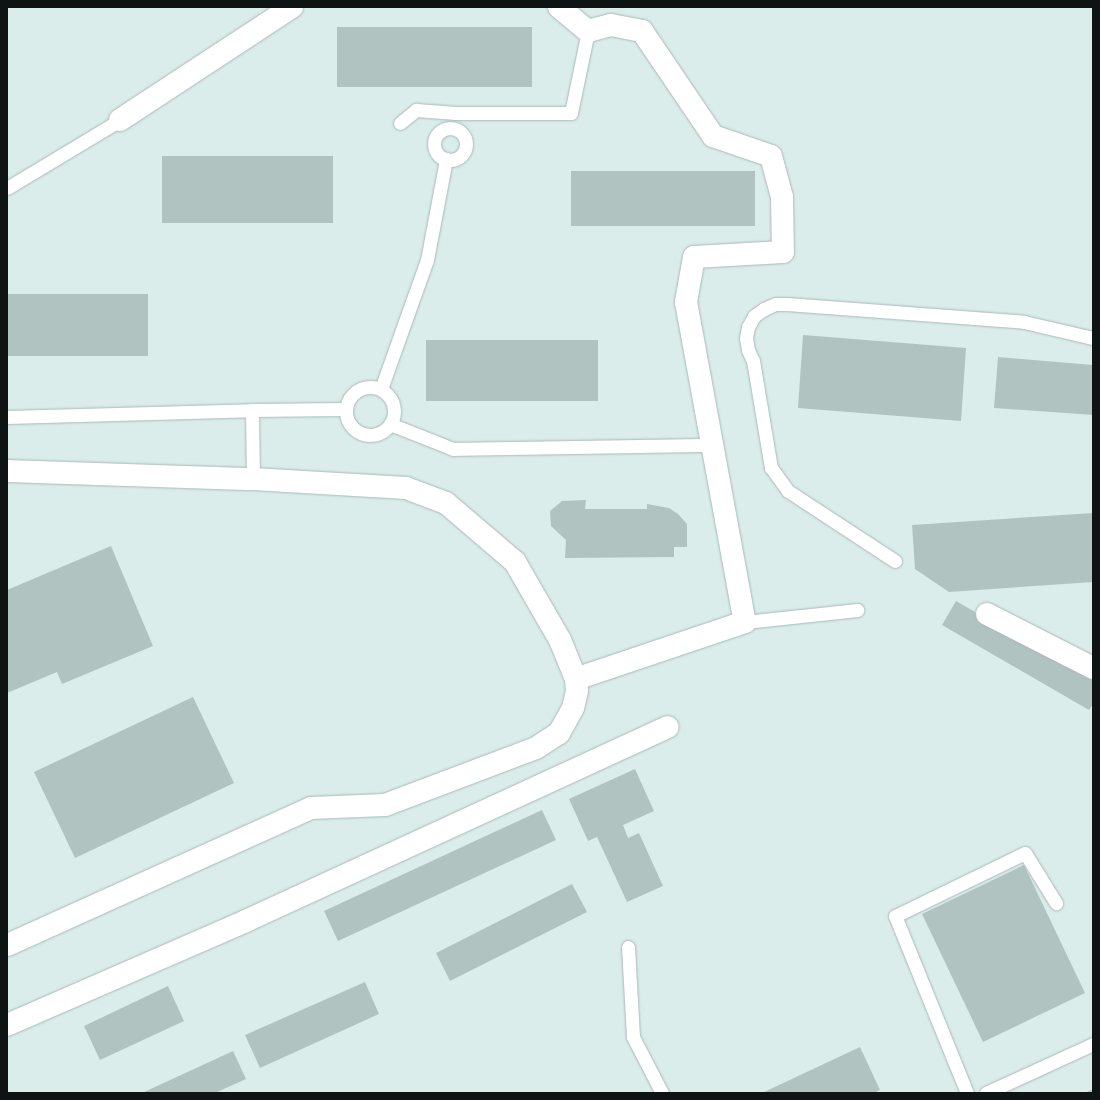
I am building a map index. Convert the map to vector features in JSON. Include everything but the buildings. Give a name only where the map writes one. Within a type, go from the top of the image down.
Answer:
[{"type":"street","points":[[120,120],[292,7]]},
{"type":"street","points":[[559,7],[588,31],[611,25],[642,31],[713,136],[771,156],[782,197],[783,252],[694,258],[686,302],[745,622],[576,680]]},
{"type":"street","points":[[7,471],[252,479],[406,488],[446,503],[515,562],[560,640],[576,680],[577,691],[573,708],[559,733],[536,748],[385,805],[311,808],[7,945]]},
{"type":"street","points":[[987,614],[1091,665]]},
{"type":"street","points":[[7,1025],[246,922],[668,727]]},
{"type":"lane","points":[[400,122],[416,110],[456,113],[571,113],[588,31]]},
{"type":"lane","points":[[453,129],[456,113]]},
{"type":"lane","points":[[7,188],[120,120]]},
{"type":"lane","points":[[453,129],[462,134],[466,143],[466,148],[460,156],[446,159],[438,153],[435,143],[439,134],[443,130],[453,129]]},
{"type":"lane","points":[[381,389],[427,260],[446,159]]},
{"type":"lane","points":[[895,562],[788,491],[771,468],[753,361],[748,350],[746,338],[748,327],[754,316],[764,308],[775,304],[787,304],[1024,322],[1093,338]]},
{"type":"lane","points":[[374,386],[381,389],[392,401],[394,409],[390,424],[377,434],[362,434],[349,424],[345,409],[351,394],[358,390],[374,386]]},
{"type":"lane","points":[[7,417],[252,410],[345,409]]},
{"type":"lane","points":[[252,410],[252,479]]},
{"type":"lane","points":[[390,424],[453,449],[712,445]]},
{"type":"lane","points":[[745,622],[857,610]]},
{"type":"lane","points":[[967,1093],[895,916],[1026,853],[1056,903]]},
{"type":"lane","points":[[628,947],[633,1037],[662,1093]]},
{"type":"lane","points":[[986,1093],[1093,1044]]}]
